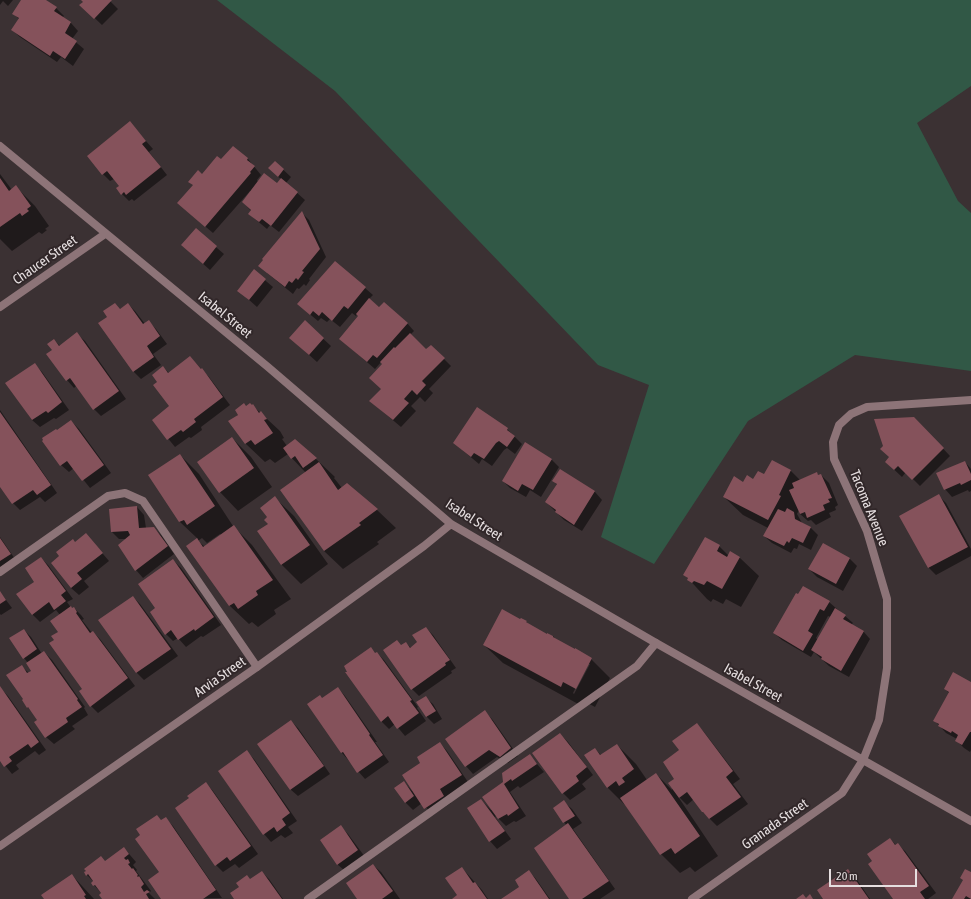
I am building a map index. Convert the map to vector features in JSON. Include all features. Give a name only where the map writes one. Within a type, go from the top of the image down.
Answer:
[{"type":"street","name":"Isabel Street","points":[[0,146],[268,367],[451,524],[656,643],[971,821]]},
{"type":"street","name":"Chaucer Street","points":[[0,307],[105,234]]},
{"type":"street","name":"Tacoma Avenue","points":[[863,760],[878,720],[887,668],[887,598],[867,531],[834,459],[833,442],[839,425],[851,414],[867,407],[971,400]]},
{"type":"street","points":[[0,572],[108,496],[125,493],[143,501],[257,667]]},
{"type":"street","name":"Arvia Street","points":[[0,846],[257,667],[424,546],[451,524]]},
{"type":"street","points":[[308,899],[637,666],[656,643]]},
{"type":"street","name":"Granada Street","points":[[692,899],[842,793],[863,760]]},
{"type":"green space","points":[[217,0],[971,0],[971,86],[917,123],[958,201],[971,213],[971,371],[855,355],[748,421],[654,564],[601,537],[649,385],[598,365],[335,91]]},
{"type":"building","points":[[21,0],[46,0],[57,7],[54,11],[71,22],[65,33],[77,41],[65,59],[53,51],[50,56],[11,30],[19,18],[12,14]]},
{"type":"building","points":[[81,0],[112,0],[94,19],[79,5],[83,2]]},
{"type":"building","points":[[130,121],[146,141],[142,144],[161,167],[126,195],[124,192],[121,195],[116,188],[119,186],[107,171],[102,175],[87,156]]},
{"type":"building","points":[[233,146],[248,158],[247,160],[255,166],[250,172],[251,173],[205,227],[177,203],[193,185],[188,182],[198,170],[202,174],[217,156],[221,159]]},
{"type":"building","points":[[275,161],[284,169],[278,177],[268,168]]},
{"type":"building","points":[[264,173],[277,183],[281,178],[298,192],[271,226],[262,219],[259,222],[248,214],[251,210],[242,202]]},
{"type":"building","points":[[0,178],[9,191],[16,185],[31,206],[27,209],[29,211],[22,216],[20,213],[0,227]]},
{"type":"building","points":[[302,211],[320,249],[302,271],[304,272],[298,280],[296,278],[292,283],[289,281],[285,287],[258,266],[263,260],[262,259]]},
{"type":"building","points":[[196,228],[217,246],[203,264],[181,245]]},
{"type":"building","points":[[335,261],[366,287],[348,309],[344,306],[332,321],[322,312],[319,316],[313,311],[310,315],[297,304]]},
{"type":"building","points":[[254,269],[266,279],[249,300],[237,291]]},
{"type":"building","points":[[369,298],[379,307],[384,302],[408,323],[377,358],[373,355],[367,362],[339,339],[358,316],[356,314]]},
{"type":"building","points":[[115,303],[120,309],[128,303],[143,324],[149,320],[160,336],[147,346],[154,357],[133,372],[98,323],[107,317],[103,311]]},
{"type":"building","points":[[305,320],[324,338],[309,355],[289,338]]},
{"type":"building","points":[[77,332],[119,391],[93,410],[70,378],[66,381],[46,354],[52,350],[47,344],[54,339],[59,346]]},
{"type":"building","points":[[410,333],[426,349],[431,345],[445,358],[422,381],[426,385],[417,395],[412,390],[404,399],[409,403],[393,420],[369,401],[381,389],[369,378],[382,364],[380,362]]},
{"type":"building","points":[[190,356],[201,369],[202,368],[223,397],[194,419],[196,422],[183,432],[181,430],[167,440],[152,420],[169,406],[153,385],[157,382],[152,375],[163,366],[168,373]]},
{"type":"building","points":[[35,363],[62,402],[48,413],[46,411],[32,420],[5,383]]},
{"type":"building","points":[[244,403],[246,406],[250,403],[252,405],[253,404],[259,413],[261,411],[267,419],[264,420],[273,433],[255,445],[251,440],[245,444],[228,421],[238,415],[235,410]]},
{"type":"building","points":[[477,407],[508,428],[507,430],[515,436],[507,447],[499,441],[496,443],[484,459],[474,453],[471,457],[453,443]]},
{"type":"building","points":[[0,412],[51,485],[37,495],[33,490],[12,504],[0,487]]},
{"type":"building","points":[[914,417],[944,448],[912,480],[898,466],[894,470],[885,462],[889,457],[880,449],[883,446],[874,419]]},
{"type":"building","points":[[71,420],[104,465],[82,481],[67,461],[60,466],[42,441],[42,438]]},
{"type":"building","points":[[232,437],[254,468],[219,493],[197,462]]},
{"type":"building","points":[[295,439],[317,458],[303,468],[295,456],[291,459],[283,448]]},
{"type":"building","points":[[525,442],[552,459],[533,490],[522,484],[518,491],[502,481]]},
{"type":"building","points":[[180,454],[215,506],[187,525],[184,520],[179,522],[148,475]]},
{"type":"building","points":[[772,460],[791,470],[779,495],[781,496],[768,520],[723,497],[734,476],[743,482],[747,475],[753,479],[758,471],[764,474]]},
{"type":"building","points":[[965,461],[971,474],[971,480],[961,485],[960,483],[944,490],[936,473]]},
{"type":"building","points":[[319,462],[338,490],[347,483],[378,509],[359,523],[361,525],[324,551],[280,490]]},
{"type":"building","points":[[560,469],[595,491],[574,525],[555,512],[556,510],[545,502],[557,484],[552,481]]},
{"type":"building","points":[[817,472],[818,475],[821,474],[832,498],[828,499],[830,502],[823,505],[825,510],[807,518],[805,512],[800,514],[789,490],[794,488],[792,483]]},
{"type":"building","points":[[939,494],[968,547],[928,568],[899,516]]},
{"type":"building","points":[[275,496],[310,545],[281,565],[257,531],[268,524],[264,520],[267,517],[260,508]]},
{"type":"building","points":[[137,506],[139,528],[154,527],[168,546],[135,571],[118,545],[130,535],[128,531],[111,532],[109,509]]},
{"type":"building","points":[[787,508],[794,512],[795,519],[811,527],[803,543],[792,538],[789,543],[787,541],[784,546],[763,536],[778,509],[785,512]]},
{"type":"building","points":[[234,525],[273,580],[256,591],[258,595],[238,609],[234,603],[229,606],[186,546],[197,538],[203,547]]},
{"type":"building","points":[[86,533],[103,553],[77,573],[82,579],[71,588],[51,563],[59,556],[56,552],[73,539],[75,542]]},
{"type":"building","points":[[705,537],[720,545],[717,551],[727,557],[730,551],[740,557],[722,589],[707,581],[704,585],[694,581],[692,583],[683,575]]},
{"type":"building","points":[[0,538],[11,554],[0,561]]},
{"type":"building","points":[[823,543],[850,558],[836,584],[808,569]]},
{"type":"building","points":[[41,557],[66,591],[61,595],[66,601],[54,610],[49,602],[32,615],[16,594],[34,582],[25,568]]},
{"type":"building","points":[[173,559],[214,617],[195,631],[194,629],[178,640],[171,630],[165,635],[150,612],[155,608],[138,584]]},
{"type":"building","points":[[803,586],[830,601],[824,611],[820,609],[808,631],[813,634],[803,651],[773,633],[796,593],[798,594]]},
{"type":"building","points":[[0,591],[6,600],[0,604]]},
{"type":"building","points":[[133,596],[171,649],[136,673],[98,620]]},
{"type":"building","points":[[71,606],[72,608],[74,607],[77,612],[76,613],[90,633],[93,631],[128,678],[90,707],[79,691],[82,689],[49,643],[54,640],[51,636],[58,632],[50,621]]},
{"type":"building","points":[[835,608],[846,615],[843,619],[864,631],[841,671],[821,659],[822,657],[811,650]]},
{"type":"building","points":[[502,609],[520,619],[521,618],[527,621],[526,622],[592,658],[576,689],[563,682],[561,687],[483,645]]},
{"type":"building","points":[[426,627],[450,660],[445,663],[446,665],[411,690],[383,650],[397,640],[401,645],[406,642],[410,648],[417,642],[412,635]]},
{"type":"building","points":[[24,629],[37,649],[23,659],[9,638]]},
{"type":"building","points":[[371,647],[375,653],[377,652],[412,700],[410,701],[419,713],[397,729],[388,716],[381,722],[345,672],[347,672],[344,666]]},
{"type":"building","points":[[44,651],[82,707],[66,718],[68,722],[45,738],[34,722],[37,720],[28,707],[27,708],[22,700],[23,699],[6,675],[22,665],[27,673],[31,671],[26,663]]},
{"type":"building","points":[[953,672],[971,682],[971,732],[962,745],[955,741],[958,735],[938,726],[939,724],[933,721],[949,692],[944,689]]},
{"type":"building","points":[[0,686],[39,742],[31,748],[28,744],[9,757],[12,761],[4,767],[0,761]]},
{"type":"building","points":[[338,687],[383,755],[357,773],[343,752],[341,753],[307,704],[320,695],[322,698]]},
{"type":"building","points":[[426,696],[436,711],[426,717],[416,702]]},
{"type":"building","points":[[485,710],[511,748],[500,757],[489,750],[465,767],[445,739]]},
{"type":"building","points":[[291,720],[324,766],[290,790],[257,744]]},
{"type":"building","points":[[697,723],[733,771],[726,777],[741,797],[709,819],[687,792],[679,798],[668,783],[674,779],[663,762],[679,750],[672,741]]},
{"type":"building","points":[[560,733],[587,767],[576,776],[579,781],[562,794],[532,753]]},
{"type":"building","points":[[440,742],[462,775],[440,789],[444,796],[424,809],[402,775],[420,763],[417,757]]},
{"type":"building","points":[[617,744],[634,769],[622,778],[625,782],[619,786],[616,781],[607,788],[584,755],[595,748],[600,755]]},
{"type":"building","points":[[247,750],[290,813],[282,819],[286,825],[277,832],[274,827],[263,835],[218,771]]},
{"type":"building","points":[[530,754],[537,764],[512,781],[511,779],[504,784],[519,808],[508,816],[507,814],[498,819],[482,797],[503,782],[502,773]]},
{"type":"building","points":[[656,773],[700,836],[675,854],[671,848],[660,855],[620,798]]},
{"type":"building","points":[[404,781],[414,796],[405,803],[394,788]]},
{"type":"building","points":[[206,782],[251,846],[230,861],[227,857],[215,866],[175,808],[189,798],[187,796]]},
{"type":"building","points":[[481,799],[505,831],[489,842],[467,808]]},
{"type":"building","points":[[564,800],[575,816],[563,823],[553,808]]},
{"type":"building","points":[[157,815],[161,820],[166,817],[216,890],[203,899],[161,899],[148,880],[159,872],[135,839],[140,835],[136,829]]},
{"type":"building","points":[[568,823],[609,881],[582,899],[569,899],[534,848]]},
{"type":"building","points":[[341,825],[358,850],[337,865],[320,840]]},
{"type":"building","points":[[890,838],[895,845],[898,843],[929,886],[920,892],[925,899],[893,899],[868,864],[872,861],[867,854]]},
{"type":"building","points":[[124,847],[129,854],[124,858],[126,860],[128,859],[130,863],[128,864],[132,869],[133,868],[138,875],[137,876],[139,876],[144,884],[141,887],[144,892],[147,890],[150,892],[146,894],[149,899],[102,899],[99,895],[101,893],[95,885],[93,886],[91,883],[93,881],[88,874],[86,876],[84,872],[86,871],[84,869],[101,856],[105,861]]},
{"type":"building","points":[[373,864],[393,891],[382,899],[357,899],[346,883]]},
{"type":"building","points":[[462,867],[487,899],[452,899],[457,895],[445,878]]},
{"type":"building","points":[[848,869],[869,899],[823,899],[817,890]]},
{"type":"building","points":[[965,869],[971,872],[971,899],[966,896],[964,899],[952,899],[963,880],[960,878]]},
{"type":"building","points":[[529,870],[549,899],[501,899],[519,887],[515,880]]},
{"type":"building","points":[[262,871],[282,899],[234,899],[230,893],[239,887],[236,883],[247,875],[250,879]]},
{"type":"building","points":[[72,874],[86,895],[84,896],[86,899],[44,899],[41,895]]},
{"type":"building","points":[[803,894],[806,898],[810,894],[813,899],[796,899]]}]
